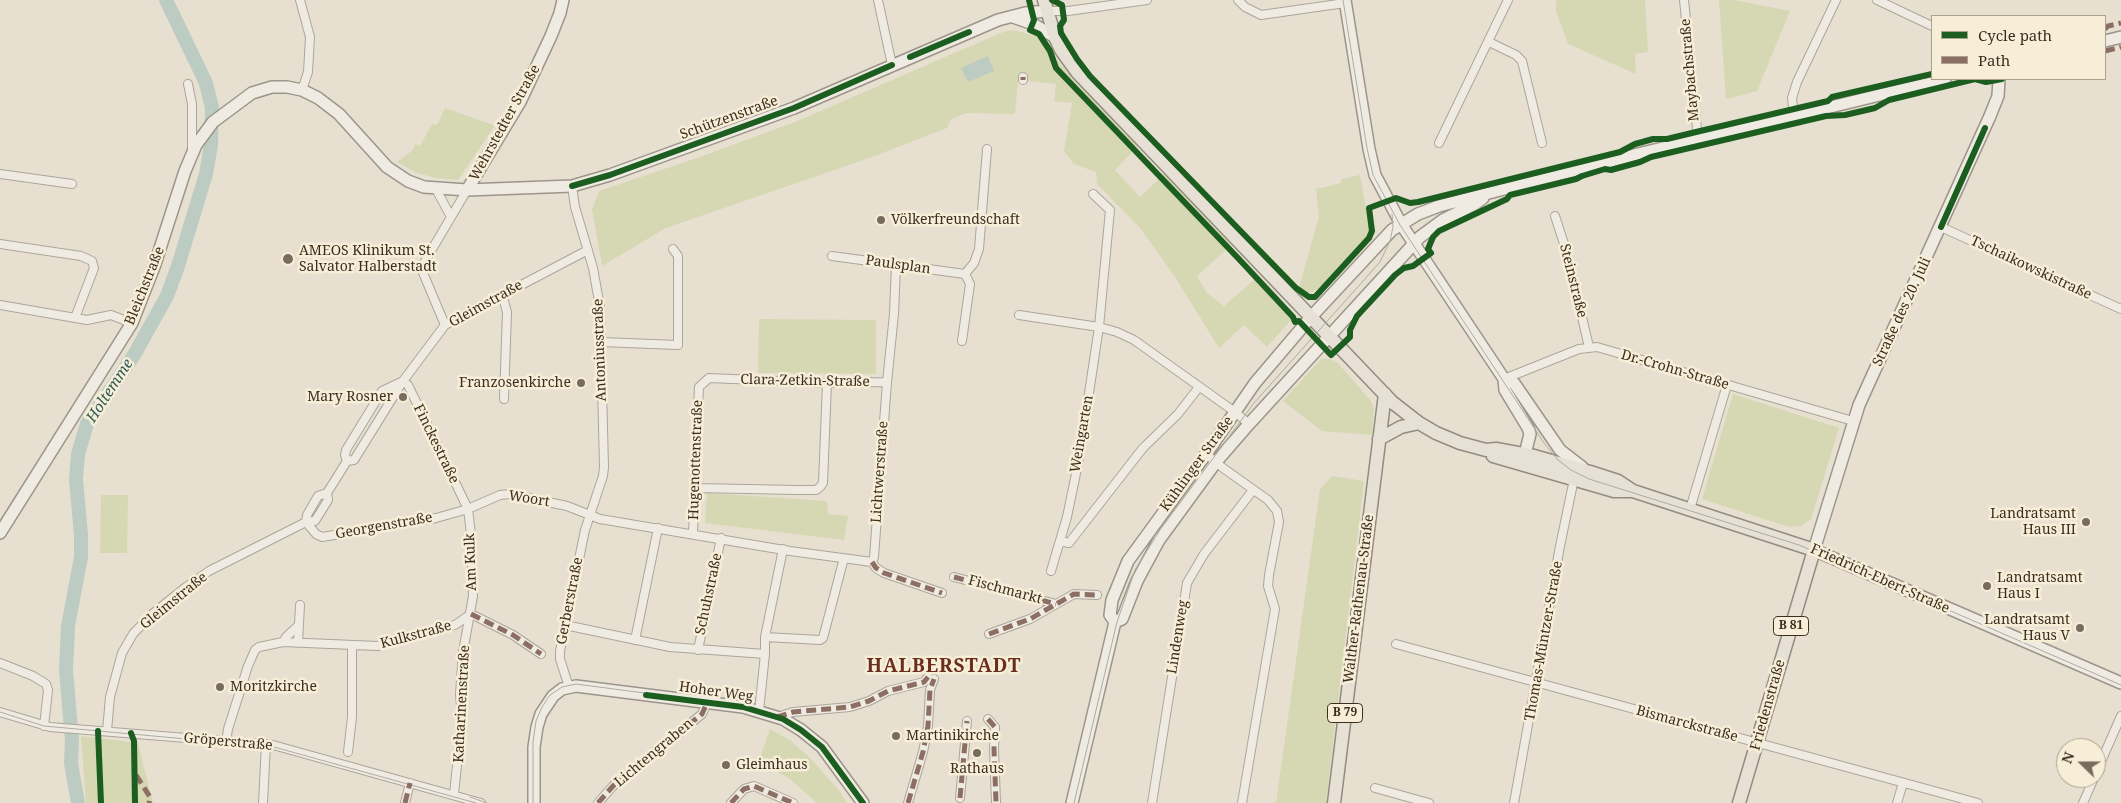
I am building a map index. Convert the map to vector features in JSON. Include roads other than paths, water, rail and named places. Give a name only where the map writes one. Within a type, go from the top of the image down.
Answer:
[{"type":"main road","name":"Friedrich-Ebert-Straße","points":[[1046,6],[1055,37],[1068,61],[1088,84],[1385,394],[1419,423],[1447,438],[1486,450],[1496,449],[1574,479],[1614,491],[1633,491]]},
{"type":"main road","name":"Walther-Rathenau-Straße","points":[[1334,803],[1385,394]]},
{"type":"main road","points":[[1379,440],[1401,427],[1419,423]]},
{"type":"main road","name":"Friedrich-Ebert-Straße","points":[[1523,459],[1590,472],[1618,481],[1633,491],[1814,550]]},
{"type":"main road","name":"Friedenstraße","points":[[1739,803],[1814,550]]},
{"type":"street","points":[[300,0],[310,37],[308,72],[302,90]]},
{"type":"street","name":"Wehrstedter Straße","points":[[467,190],[520,102],[551,36],[563,0]]},
{"type":"street","points":[[878,0],[892,66]]},
{"type":"street","points":[[1046,6],[1068,11],[1147,0]]},
{"type":"street","points":[[1238,0],[1245,7],[1261,15],[1345,1],[1373,169],[1391,208],[1502,380],[1505,390],[1528,428],[1529,440],[1523,459]]},
{"type":"street","points":[[1439,143],[1508,0]]},
{"type":"street","name":"Maybachstraße","points":[[1684,0],[1698,139]]},
{"type":"street","points":[[1794,116],[1792,98],[1797,82],[1836,0]]},
{"type":"street","points":[[1877,0],[1931,26]]},
{"type":"street","name":"Schützenstraße","points":[[194,150],[206,130],[227,110],[252,94],[265,89],[280,87],[302,90],[329,105],[391,170],[414,183],[436,189],[467,190],[572,186],[610,175],[794,108],[1009,16],[1046,6]]},
{"type":"street","points":[[1009,16],[1033,24],[1055,37]]},
{"type":"street","points":[[2106,41],[2121,37]]},
{"type":"street","points":[[1489,42],[1516,55],[1522,61],[1542,143]]},
{"type":"street","name":"Kühlinger Straße","points":[[1072,803],[1115,622],[1110,615],[1112,600],[1128,561],[1255,383],[1311,317],[1381,241],[1401,224],[1430,209],[1488,193],[1698,139],[1941,80]]},
{"type":"street","name":"Straße des 20. Juli","points":[[1814,550],[1853,421],[1993,110],[1998,96],[2000,80]]},
{"type":"street","name":"Bleichstraße","points":[[0,534],[132,323],[154,267],[194,150],[188,84]]},
{"type":"street","points":[[962,341],[970,284],[965,274],[974,263],[979,249],[987,149]]},
{"type":"street","points":[[0,174],[72,184]]},
{"type":"street","name":"Antoniusstraße","points":[[572,186],[575,207],[598,289],[602,342],[604,467],[603,476],[590,516]]},
{"type":"street","points":[[436,189],[451,217]]},
{"type":"street","points":[[446,325],[422,274],[421,265],[467,190]]},
{"type":"street","name":"Kühlinger Straße","points":[[1115,622],[1122,619],[1137,581],[1159,540],[1216,462],[1249,424],[1428,229],[1475,204],[1488,193]]},
{"type":"street","name":"Weingarten","points":[[1051,571],[1067,517],[1079,458],[1099,327],[1110,210],[1093,194]]},
{"type":"street","name":"Steinstraße","points":[[1554,216],[1567,253],[1588,347]]},
{"type":"street","name":"Tschaikowskistraße","points":[[1941,227],[2121,309]]},
{"type":"street","points":[[0,244],[80,256],[92,261],[94,268],[75,318]]},
{"type":"street","points":[[602,342],[678,344],[678,256],[673,249]]},
{"type":"street","name":"Gleimstraße","points":[[347,461],[354,460],[403,381],[446,325],[588,250]]},
{"type":"street","name":"Paulsplan","points":[[832,256],[965,274]]},
{"type":"street","name":"Clara-Zetkin-Straße","points":[[699,387],[708,378],[827,384],[887,382],[894,314],[896,265]]},
{"type":"street","points":[[502,294],[507,312],[504,399]]},
{"type":"street","points":[[0,305],[87,320],[111,316],[132,323]]},
{"type":"street","points":[[1019,315],[1099,327],[1117,332],[1134,340],[1249,424]]},
{"type":"street","points":[[1502,380],[1588,347]]},
{"type":"street","name":"Dr.-Crohn-Straße","points":[[1588,347],[1597,347],[1853,421]]},
{"type":"street","points":[[1502,380],[1514,383],[1560,450],[1573,462],[1590,472]]},
{"type":"street","name":"Gleimstraße","points":[[107,731],[110,697],[122,653],[133,634],[151,615],[209,571],[306,522],[307,515],[318,496],[328,493],[347,461],[346,450],[382,391],[403,381]]},
{"type":"street","name":"Finckestraße","points":[[403,381],[408,385],[468,509]]},
{"type":"street","name":"Lichtwerstraße","points":[[872,562],[874,558],[887,382]]},
{"type":"street","points":[[696,488],[816,490],[820,487],[822,483],[827,384]]},
{"type":"street","points":[[1690,509],[1727,385]]},
{"type":"street","name":"Hugenottenstraße","points":[[693,534],[699,387]]},
{"type":"street","points":[[1060,540],[1070,543],[1142,448],[1178,414],[1199,387]]},
{"type":"street","points":[[1206,454],[1268,500],[1277,511],[1279,522],[1268,586],[1275,609],[1242,803]]},
{"type":"street","name":"Thomas-Müntzer-Straße","points":[[1514,803],[1560,546],[1574,479]]},
{"type":"street","name":"Lindenweg","points":[[1152,803],[1187,583],[1204,554],[1253,490]]},
{"type":"street","name":"Woort","points":[[468,509],[500,495],[510,494],[566,506],[590,516]]},
{"type":"street","name":"Georgenstraße","points":[[306,522],[316,534],[322,536],[436,518],[468,509]]},
{"type":"street","name":"Am Kulk","points":[[468,509],[473,567],[471,614]]},
{"type":"street","name":"Schuhstraße","points":[[590,516],[783,550],[872,562],[876,568],[884,573],[942,593]]},
{"type":"street","name":"Gerberstraße","points":[[569,687],[560,658],[565,625],[590,516]]},
{"type":"street","points":[[635,640],[658,528]]},
{"type":"street","name":"Schuhstraße","points":[[698,650],[720,538]]},
{"type":"street","points":[[759,711],[765,637],[783,550]]},
{"type":"street","name":"Friedrich-Ebert-Straße","points":[[1814,550],[2121,683]]},
{"type":"street","points":[[765,637],[820,640],[823,638],[844,558]]},
{"type":"street","name":"Fischmarkt","points":[[954,577],[1056,604]]},
{"type":"street","points":[[990,634],[1030,619],[1074,594],[1097,595]]},
{"type":"street","points":[[298,643],[300,605]]},
{"type":"street","points":[[471,614],[513,635],[541,654]]},
{"type":"street","name":"Kulkstraße","points":[[226,742],[233,712],[248,666],[255,650],[259,647],[283,642],[378,646],[396,639],[455,625],[471,614]]},
{"type":"street","name":"Katharinenstraße","points":[[454,794],[462,718],[460,694],[463,652],[471,614]]},
{"type":"street","name":"Schuhstraße","points":[[565,625],[670,648],[765,654]]},
{"type":"street","points":[[283,642],[299,626]]},
{"type":"street","name":"Bismarckstraße","points":[[1396,644],[1978,803]]},
{"type":"street","points":[[348,752],[352,717],[352,646]]},
{"type":"street","points":[[0,663],[33,676],[46,684],[48,690],[44,726]]},
{"type":"street","points":[[777,717],[793,712],[850,707],[870,701],[888,691],[924,682],[931,678],[928,726],[923,752],[908,803]]},
{"type":"street","name":"Hoher Weg","points":[[569,687],[581,686],[707,703],[759,711],[777,717],[801,730],[822,747],[863,803]]},
{"type":"street","points":[[534,803],[535,737],[541,714],[553,696],[569,687]]},
{"type":"street","name":"Lichtengraben","points":[[598,803],[613,786],[702,714],[707,703]]},
{"type":"street","name":"Gröperstraße","points":[[0,712],[56,728],[266,744],[454,794],[481,803]]},
{"type":"street","points":[[2106,750],[2121,716]]},
{"type":"street","points":[[988,720],[994,727],[996,802]]},
{"type":"street","points":[[960,798],[967,721]]},
{"type":"street","points":[[263,803],[266,744]]},
{"type":"street","points":[[405,803],[410,783]]},
{"type":"street","points":[[1898,803],[1903,783]]},
{"type":"street","points":[[731,803],[744,789],[754,786],[793,803]]},
{"type":"street","points":[[1375,788],[1429,803]]},
{"type":"street","points":[[2083,803],[2090,788]]},
{"type":"waterway","name":"Holtemme","points":[[78,803],[71,763],[72,741],[66,670],[68,626],[81,557],[76,479],[78,454],[87,424],[134,355],[167,296],[206,174],[211,145],[212,108],[206,83],[166,0]]},
{"type":"tram line","points":[[1343,0],[1373,175],[1400,225],[1544,443],[1558,460],[1571,470],[1589,479],[1799,545],[2121,685]]},
{"type":"tram line","points":[[1074,803],[1117,622],[1135,570],[1160,530],[1254,403],[1380,262],[1390,241],[1393,227],[1392,214]]},
{"type":"tram line","points":[[533,803],[533,742],[536,721],[550,695],[562,687],[576,684],[743,706],[780,716],[803,729],[823,746],[865,803]]},
{"type":"tram line","points":[[0,712],[44,726],[274,747],[476,803]]},
{"type":"tram line","points":[[470,797],[487,803]]},
{"type":"place","name":"Völkerfreundschaft","points":[[881,220]]},
{"type":"place","name":"AMEOS Klinikum St. Salvator Halberstadt","points":[[288,259]]},
{"type":"place","name":"Franzosenkirche","points":[[581,383]]},
{"type":"place","name":"Mary Rosner","points":[[403,397]]},
{"type":"place","name":"Landratsamt Haus III","points":[[2086,522]]},
{"type":"place","name":"Landratsamt Haus I","points":[[1987,586]]},
{"type":"place","name":"Landratsamt Haus V","points":[[2080,628]]},
{"type":"place","name":"Moritzkirche","points":[[220,687]]},
{"type":"place","name":"Martinikirche","points":[[896,736]]},
{"type":"place","name":"Rathaus","points":[[977,753]]},
{"type":"place","name":"Gleimhaus","points":[[726,765]]},
{"type":"district","name":"HALBERSTADT","points":[[944,667]]}]
